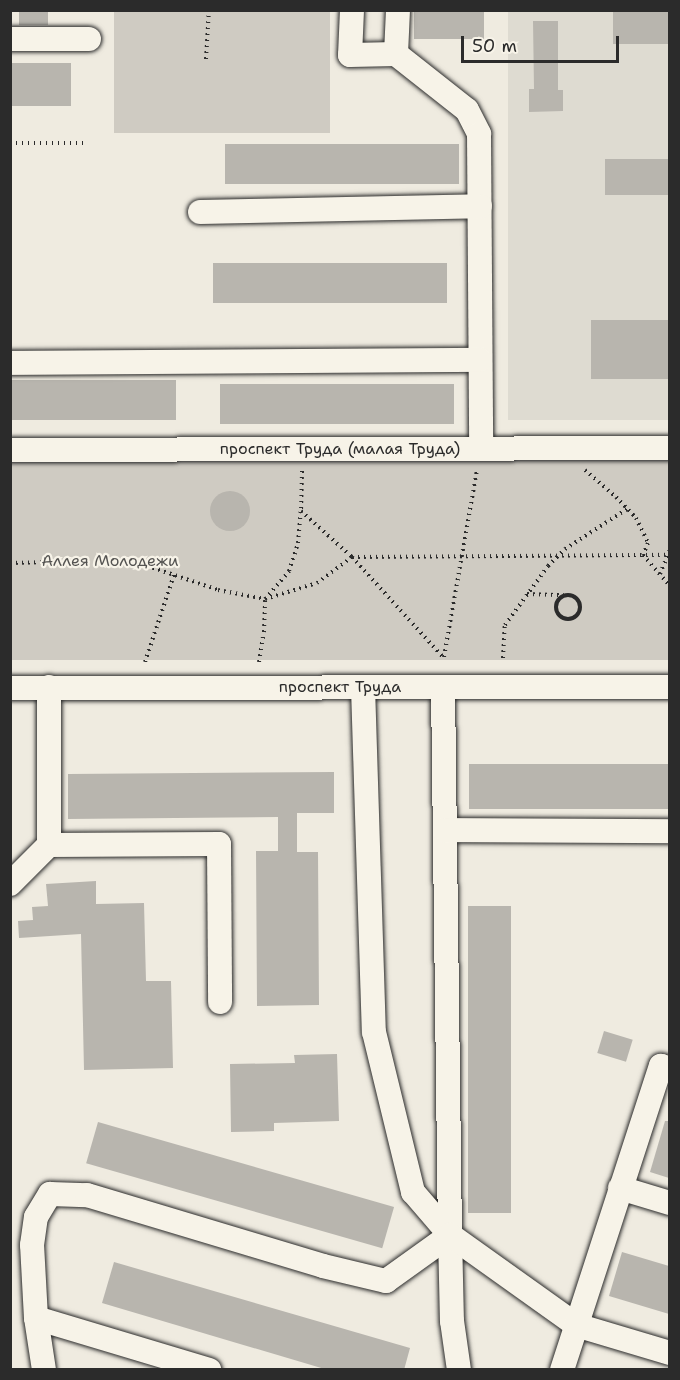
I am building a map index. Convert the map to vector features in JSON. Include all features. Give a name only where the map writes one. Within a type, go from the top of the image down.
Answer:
[{"type":"street","points":[[352,10],[350,55],[396,54],[467,110],[479,135],[481,448]]},
{"type":"street","points":[[396,54],[398,10]]},
{"type":"street","points":[[10,39],[88,39]]},
{"type":"street","points":[[200,212],[480,206]]},
{"type":"street","points":[[10,363],[480,360]]},
{"type":"street","name":"проспект Труда (малая Труда)","points":[[10,450],[669,448]]},
{"type":"street","points":[[49,687],[49,845]]},
{"type":"street","points":[[363,687],[374,1032],[413,1192],[450,1235],[576,1325],[669,1353]]},
{"type":"street","points":[[443,687],[452,1321],[459,1370]]},
{"type":"street","name":"проспект Труда","points":[[10,688],[669,687]]},
{"type":"street","points":[[445,830],[669,831]]},
{"type":"street","points":[[10,884],[49,845],[219,844],[220,1002]]},
{"type":"street","points":[[562,1370],[661,1066],[669,1069]]},
{"type":"street","points":[[620,1188],[669,1203]]},
{"type":"street","points":[[44,1370],[36,1318],[32,1245],[36,1216],[50,1194],[87,1195],[323,1266],[386,1281],[450,1235]]},
{"type":"street","points":[[36,1318],[209,1370]]},
{"type":"path","points":[[206,58],[209,10]]},
{"type":"path","points":[[10,143],[87,144]]},
{"type":"path","points":[[301,511],[352,557],[444,658],[481,448]]},
{"type":"path","points":[[560,448],[636,518],[648,543],[643,555]]},
{"type":"path","points":[[259,662],[264,632],[264,598],[289,571],[298,543],[302,449]]},
{"type":"path","points":[[503,658],[502,641],[505,625],[526,594],[558,555],[580,538],[627,509]]},
{"type":"path","points":[[660,574],[669,549]]},
{"type":"path","points":[[643,555],[669,586]]},
{"type":"path","points":[[10,563],[130,560],[218,590],[264,598],[317,583],[352,557],[668,555]]},
{"type":"path","points":[[145,662],[174,575]]},
{"type":"path","points":[[526,594],[565,595],[576,598],[579,612],[571,618],[562,617],[556,607],[558,599],[565,595]]},
{"type":"shaded area","points":[[508,11],[669,11],[669,420],[508,420]]},
{"type":"green space","points":[[114,11],[330,11],[330,133],[114,133]]},
{"type":"green space","name":"Аллея Молодежи","points":[[11,460],[669,460],[669,660],[11,660]]},
{"type":"building","points":[[414,10],[484,10],[484,39],[414,39]]},
{"type":"building","points":[[613,10],[669,10],[669,44],[613,44]]},
{"type":"building","points":[[19,12],[48,12],[48,25],[19,25]]},
{"type":"building","points":[[533,21],[558,21],[558,90],[563,90],[563,111],[529,112],[529,89],[534,89]]},
{"type":"building","points":[[10,63],[71,63],[71,106],[10,106]]},
{"type":"building","points":[[225,144],[459,144],[459,184],[225,184]]},
{"type":"building","points":[[605,159],[669,159],[669,195],[605,195]]},
{"type":"building","points":[[213,263],[447,263],[447,303],[213,303]]},
{"type":"building","points":[[591,320],[669,320],[669,379],[591,379]]},
{"type":"building","points":[[10,380],[176,380],[176,420],[10,420]]},
{"type":"building","points":[[220,384],[454,384],[454,424],[220,424]]},
{"type":"building","points":[[230,491],[238,492],[244,497],[249,503],[249,519],[244,525],[238,530],[230,531],[222,530],[216,525],[211,519],[210,511],[211,503],[216,497],[222,492]]},
{"type":"building","points":[[469,764],[669,764],[669,809],[469,809]]},
{"type":"building","points":[[334,772],[334,813],[297,813],[297,852],[318,852],[319,1005],[257,1006],[256,851],[278,851],[278,817],[68,819],[68,774]]},
{"type":"building","points":[[96,881],[96,904],[144,903],[146,981],[171,981],[173,1068],[84,1070],[81,934],[19,938],[18,921],[33,920],[32,907],[48,906],[46,884]]},
{"type":"building","points":[[468,906],[511,906],[511,1213],[468,1213]]},
{"type":"building","points":[[604,1031],[633,1040],[626,1062],[597,1053]]},
{"type":"building","points":[[337,1054],[339,1121],[274,1123],[274,1131],[231,1132],[230,1064],[295,1063],[294,1055]]},
{"type":"building","points":[[665,1121],[669,1121],[669,1178],[650,1172]]},
{"type":"building","points":[[98,1122],[394,1207],[382,1248],[86,1163]]},
{"type":"building","points":[[622,1252],[669,1266],[669,1314],[609,1296]]},
{"type":"building","points":[[114,1262],[410,1348],[404,1370],[328,1370],[102,1303]]}]
